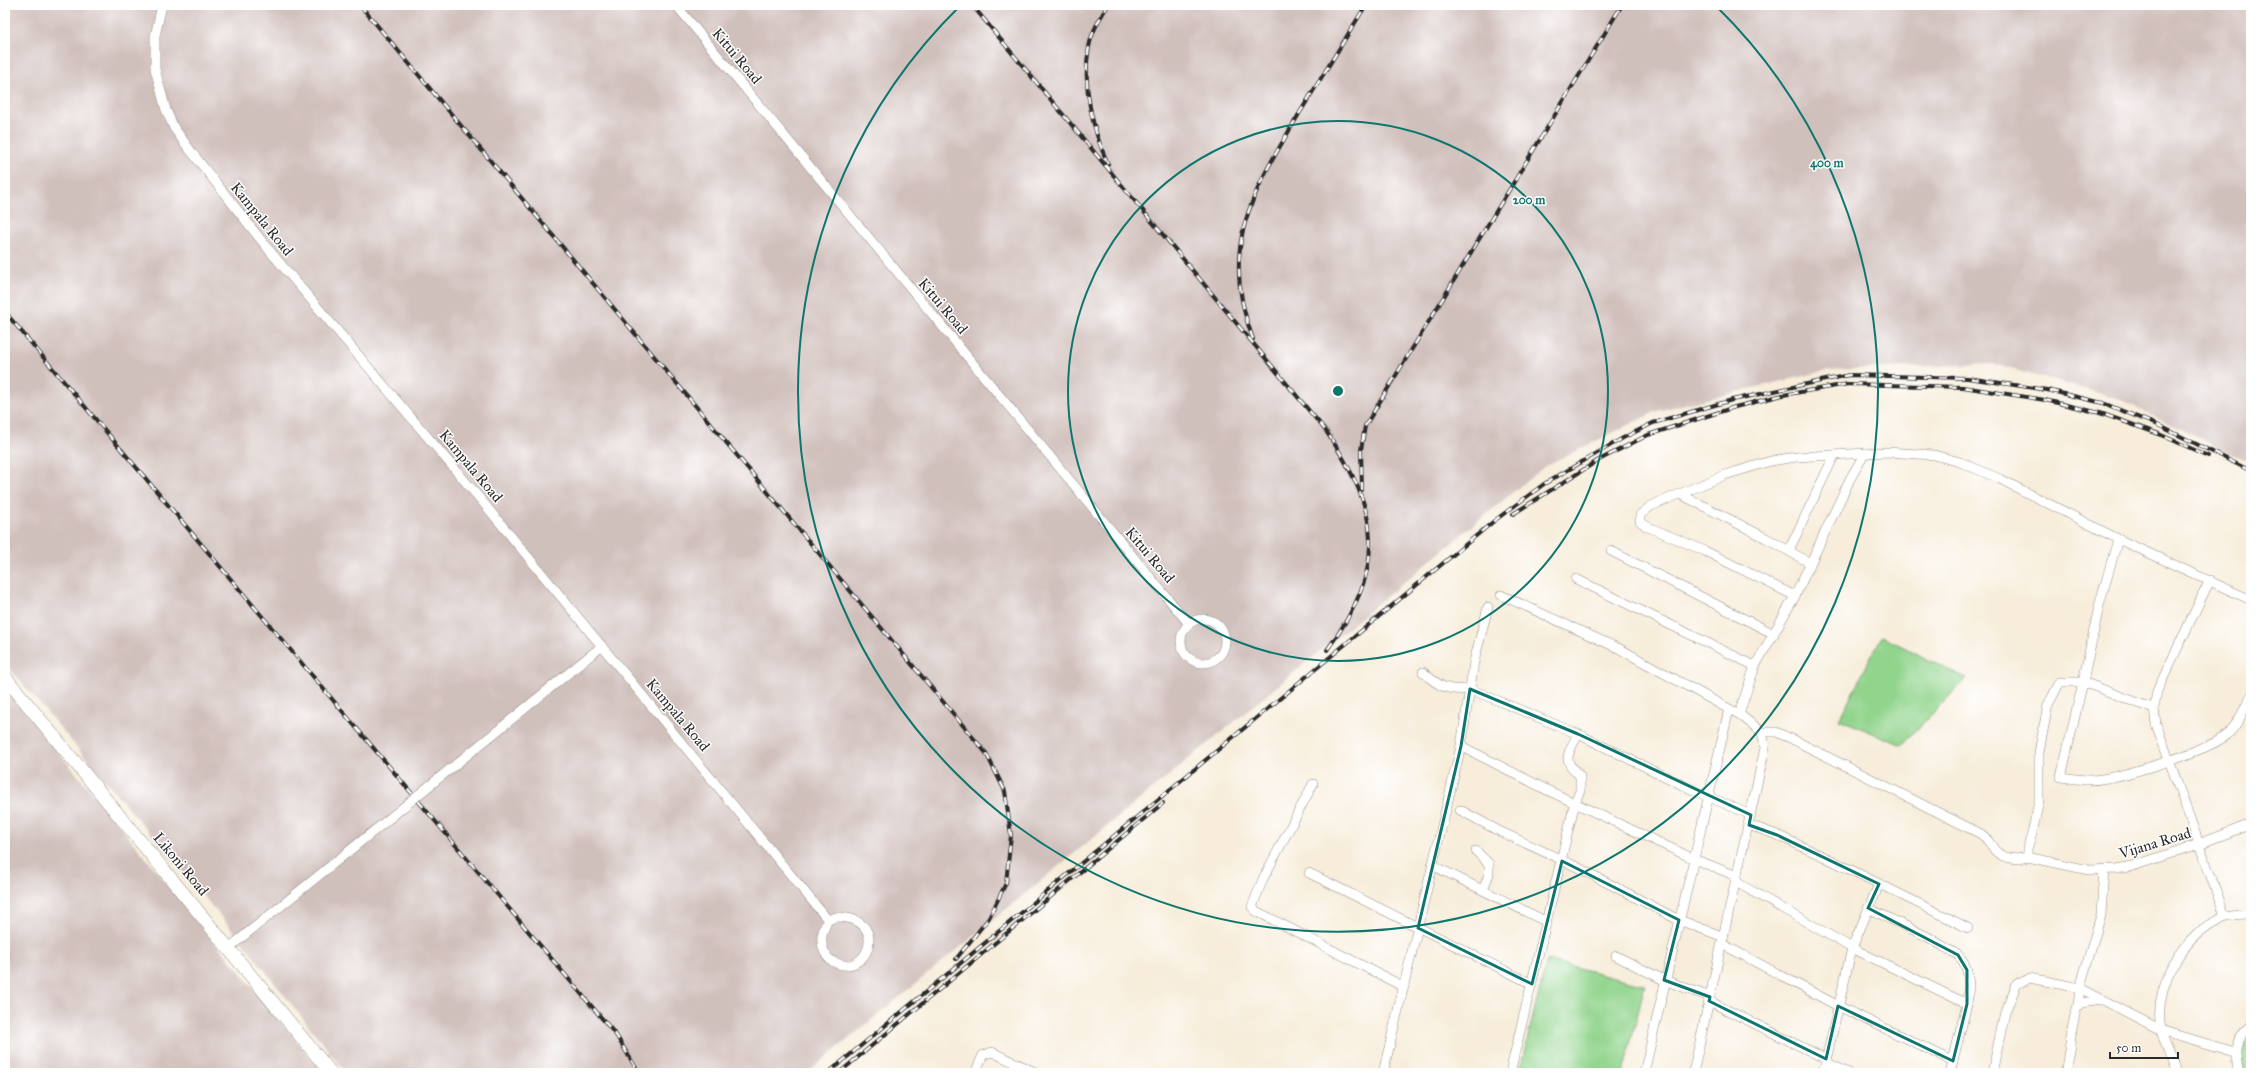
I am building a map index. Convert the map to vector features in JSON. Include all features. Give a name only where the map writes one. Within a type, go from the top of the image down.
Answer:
[{"type":"street","name":"Kampala Road","points":[[162,5],[155,36],[155,69],[166,110],[174,128],[252,230],[602,646],[828,920]]},
{"type":"street","name":"Kitui Road","points":[[676,5],[1189,624]]},
{"type":"street","points":[[1739,714],[1755,666],[1795,596],[1865,453]]},
{"type":"street","points":[[1795,596],[1705,551],[1646,526],[1640,521],[1640,515],[1646,509],[1680,494],[1756,465],[1796,457],[1834,456],[1865,453],[1923,454],[1960,462],[2014,486],[2118,539],[2251,600]]},
{"type":"street","points":[[1789,550],[1834,456]]},
{"type":"street","points":[[1680,494],[1789,550],[1810,563]]},
{"type":"street","points":[[2118,539],[2099,606],[2061,777],[2089,780],[2104,779],[2170,760],[2216,742],[2228,734],[2250,702]]},
{"type":"street","points":[[1611,551],[1774,634]]},
{"type":"street","points":[[1576,578],[1755,666]]},
{"type":"street","points":[[2210,580],[2158,691],[2154,709],[2156,724],[2225,916]]},
{"type":"street","points":[[1501,595],[1620,649],[1739,714],[1762,732],[1765,748],[1693,1073]]},
{"type":"street","points":[[1383,1073],[1461,746],[1470,689],[1488,606]]},
{"type":"street","points":[[1203,619],[1213,621],[1221,627],[1226,641],[1224,651],[1217,659],[1208,663],[1198,664],[1191,661],[1184,654],[1181,646],[1181,636],[1189,624],[1203,619]]},
{"type":"street","points":[[230,947],[602,646]]},
{"type":"street","points":[[1423,672],[1438,685],[1457,690],[1470,689],[1578,734],[1709,798],[1751,815]]},
{"type":"street","name":"Likoni Road","points":[[5,677],[55,741],[328,1073]]},
{"type":"street","points":[[2027,858],[2027,849],[2032,834],[2039,801],[2039,752],[2048,705],[2060,682],[2083,682],[2154,709]]},
{"type":"street","name":"Likoni Road","points":[[5,684],[230,947],[332,1073]]},
{"type":"street","points":[[1644,1073],[1664,980],[1709,798],[1729,709]]},
{"type":"street","name":"Vijana Road","points":[[1762,732],[1776,732],[1792,739],[1901,793],[1981,834],[1989,840],[1995,850],[2011,859],[2020,860],[2027,858],[2089,870],[2133,866],[2199,844],[2251,824]]},
{"type":"street","points":[[1510,1073],[1575,802],[1580,791],[1582,781],[1569,766],[1567,758],[1578,734]]},
{"type":"street","points":[[1461,746],[1547,790],[1737,879],[1852,948],[1967,1004]]},
{"type":"street","points":[[1313,784],[1263,879],[1252,907],[1256,911],[1404,987]]},
{"type":"street","points":[[1460,810],[1679,920],[1723,940],[1838,1006],[1953,1061]]},
{"type":"street","points":[[1749,825],[1777,835],[1968,928]]},
{"type":"street","points":[[1476,851],[1489,864],[1489,874],[1483,890]]},
{"type":"street","points":[[1432,865],[1547,922]]},
{"type":"street","points":[[2065,1073],[2073,1018],[2101,915],[2104,869]]},
{"type":"street","points":[[1308,873],[1532,984]]},
{"type":"street","points":[[1822,1073],[1852,948],[1879,884]]},
{"type":"street","points":[[1868,908],[1958,955],[1967,970],[1970,984],[1967,1004],[1950,1073]]},
{"type":"street","points":[[2178,1073],[2161,1030],[2164,982],[2176,958],[2193,939],[2225,916],[2251,914]]},
{"type":"street","points":[[836,917],[846,917],[862,923],[869,939],[866,952],[857,962],[840,964],[832,961],[826,955],[822,947],[821,938],[823,929],[828,920],[836,917]]},
{"type":"street","points":[[1616,956],[1664,980],[1710,999],[1849,1073]]},
{"type":"street","points":[[1992,1073],[2005,1012],[2017,984],[2030,978],[2080,988],[2161,1030],[2234,1052]]},
{"type":"street","points":[[2078,1004],[2101,1000]]},
{"type":"street","points":[[2239,1073],[2234,1052],[2240,1038],[2251,1026]]},
{"type":"street","points":[[975,1073],[983,1055],[992,1052],[1037,1073]]},
{"type":"highlighted area","points":[[1470,689],[1578,734],[1751,815],[1749,825],[1777,835],[1879,884],[1868,908],[1958,955],[1967,970],[1967,1004],[1953,1061],[1838,1006],[1826,1059],[1709,1001],[1710,997],[1664,980],[1679,920],[1562,861],[1532,984],[1418,928],[1461,746]]},
{"type":"shaded area","points":[[5,5],[2251,5],[2251,463],[2117,398],[1993,364],[1829,370],[1657,411],[1545,466],[807,1073],[346,1073],[240,939],[5,663]]},
{"type":"shaded area","points":[[5,687],[323,1073],[5,1073]]},
{"type":"green space","points":[[1882,636],[1966,679],[1902,745],[1839,719]]},
{"type":"green space","points":[[1547,960],[1645,985],[1623,1073],[1519,1073]]},
{"type":"green space","points":[[2251,1037],[2251,1073],[2245,1073],[2242,1064],[2242,1054],[2247,1041]]},
{"type":"railway","points":[[360,5],[986,753],[1005,791],[1011,835],[1006,883],[989,918],[956,959]]},
{"type":"railway","points":[[972,5],[1326,431],[1345,461],[1358,488],[1367,515],[1370,540],[1368,566],[1360,593],[1346,620],[1327,650]]},
{"type":"railway","points":[[1108,5],[1090,41],[1087,61],[1087,76],[1093,121],[1108,164]]},
{"type":"railway","points":[[1253,339],[1241,296],[1239,267],[1245,223],[1255,194],[1276,153],[1366,5]]},
{"type":"railway","points":[[1362,490],[1361,450],[1365,426],[1622,5]]},
{"type":"railway","points":[[5,312],[616,1035],[639,1073]]},
{"type":"railway","points":[[828,1073],[1494,521],[1544,484],[1623,438],[1653,423],[1732,400],[1849,375],[1968,378],[2047,390],[2103,403],[2162,427],[2251,471]]},
{"type":"railway","points":[[1513,514],[1599,460],[1648,435],[1735,407],[1783,395],[1848,384],[1963,387],[2045,400],[2100,413],[2159,434],[2208,456]]},
{"type":"railway","points":[[839,1073],[1163,803]]}]
